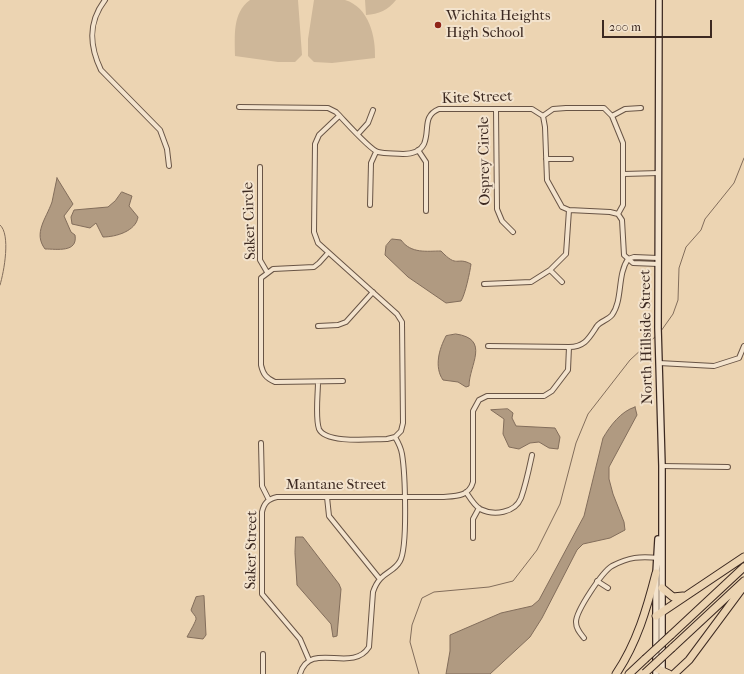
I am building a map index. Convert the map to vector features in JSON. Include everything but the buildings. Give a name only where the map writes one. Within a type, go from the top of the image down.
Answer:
[{"type":"highway","points":[[656,616],[744,557]]},
{"type":"highway","points":[[629,674],[744,567]]},
{"type":"highway","points":[[616,674],[636,639],[650,599],[656,573]]},
{"type":"highway","points":[[645,674],[744,581]]},
{"type":"highway","points":[[666,673],[689,660],[744,586]]},
{"type":"highway","points":[[662,588],[673,597],[684,596]]},
{"type":"main road","name":"North Hillside Street","points":[[659,0],[658,328],[662,466],[659,558]]},
{"type":"main road","points":[[659,558],[656,573],[656,616],[666,673]]},
{"type":"main road","points":[[659,558],[666,673]]},
{"type":"street","points":[[105,0],[97,11],[91,32],[91,45],[96,60],[101,70],[160,130],[167,149],[169,166]]},
{"type":"street","points":[[239,107],[328,108],[340,116],[376,152],[406,154],[418,150],[426,162],[426,211]]},
{"type":"street","points":[[618,214],[623,205],[624,174],[622,137],[612,116],[604,108],[553,109],[543,116],[545,127],[546,175],[549,184],[562,207],[569,210],[610,212],[618,214],[622,220],[623,250],[628,259],[633,263],[658,264]]},
{"type":"street","points":[[612,116],[625,109],[641,108]]},
{"type":"street","name":"Kite Street","points":[[418,150],[424,142],[427,120],[434,111],[444,109],[532,109],[543,116]]},
{"type":"street","name":"Osprey Circle","points":[[496,109],[497,209],[502,221],[513,232]]},
{"type":"street","points":[[358,134],[368,123],[373,110]]},
{"type":"street","points":[[318,382],[318,424],[320,431],[325,436],[336,439],[387,439],[395,437],[401,431],[403,423],[402,325],[399,317],[318,243],[314,232],[315,146],[318,137],[340,116]]},
{"type":"street","points":[[370,206],[371,163],[376,152]]},
{"type":"street","points":[[546,159],[571,159]]},
{"type":"street","name":"Saker Circle","points":[[260,167],[260,260],[267,272]]},
{"type":"street","points":[[624,174],[659,173]]},
{"type":"street","points":[[484,284],[531,282],[550,270],[566,254],[569,210]]},
{"type":"street","points":[[328,253],[319,263],[311,268],[273,269],[261,278],[261,365],[263,373],[267,378],[275,382],[343,381]]},
{"type":"street","points":[[488,346],[578,347],[584,344],[601,322],[612,315],[620,287],[623,266],[628,259],[634,257],[658,258]]},
{"type":"street","points":[[550,270],[562,282]]},
{"type":"street","points":[[318,326],[338,325],[346,322],[373,292]]},
{"type":"street","points":[[659,363],[714,366],[739,358],[744,346]]},
{"type":"street","points":[[532,455],[520,499],[506,511],[487,511],[479,508],[466,492],[473,482],[473,411],[476,403],[487,396],[544,396],[548,394],[568,370],[569,347]]},
{"type":"street","points":[[300,674],[304,664],[309,660],[357,658],[365,654],[369,647],[372,592],[380,578],[398,564],[403,553],[404,497],[402,456],[395,437]]},
{"type":"street","points":[[261,443],[262,486],[269,500]]},
{"type":"street","points":[[662,466],[728,467]]},
{"type":"street","name":"Mantane Street","points":[[269,500],[277,497],[454,496],[466,492]]},
{"type":"street","points":[[327,497],[329,516],[380,578]]},
{"type":"street","name":"Saker Street","points":[[269,500],[264,505],[262,512],[262,594],[300,639],[309,660]]},
{"type":"street","points":[[473,538],[473,519],[479,508]]},
{"type":"street","points":[[584,638],[577,630],[576,620],[597,581],[608,569],[631,558],[641,556],[659,558]]},
{"type":"street","points":[[597,581],[608,588]]},
{"type":"street","points":[[263,654],[263,674]]},
{"type":"shaded area","points":[[250,0],[298,0],[302,55],[295,62],[278,62],[235,56],[235,33],[237,18],[244,5]]},
{"type":"shaded area","points":[[314,0],[345,0],[360,9],[372,32],[375,58],[332,63],[314,62],[308,56],[308,39]]},
{"type":"shaded area","points":[[365,0],[396,0],[383,11],[366,15]]},
{"type":"shaded area","points":[[57,178],[73,204],[64,216],[71,232],[75,235],[75,241],[73,245],[66,249],[45,249],[40,237],[40,232],[52,202]]},
{"type":"shaded area","points":[[122,192],[132,196],[129,206],[138,217],[134,226],[125,232],[114,236],[103,237],[96,223],[90,228],[72,224],[71,217],[74,210],[108,207]]},
{"type":"shaded area","points":[[392,239],[401,240],[414,250],[441,251],[451,260],[471,264],[466,289],[461,301],[446,303],[408,277],[385,255],[386,246]]},
{"type":"shaded area","points":[[456,334],[467,337],[473,341],[475,347],[476,354],[469,386],[466,387],[458,382],[443,380],[440,375],[438,358],[443,341],[446,336]]},
{"type":"shaded area","points":[[635,407],[637,415],[609,467],[609,479],[624,522],[625,530],[610,538],[583,544],[577,550],[542,618],[530,637],[490,674],[446,674],[450,651],[450,635],[501,613],[532,606],[539,600],[584,516],[603,438],[621,415]]},
{"type":"shaded area","points":[[508,409],[513,413],[512,418],[516,426],[555,428],[560,437],[558,449],[549,448],[539,442],[530,443],[519,449],[509,447],[503,434],[504,419],[491,410]]},
{"type":"shaded area","points":[[296,537],[303,537],[339,584],[341,589],[337,636],[333,637],[331,624],[297,585],[295,553]]},
{"type":"shaded area","points":[[204,596],[206,635],[203,639],[187,637],[196,619],[191,610],[196,597]]},
{"type":"waterway","points":[[661,331],[673,314],[678,300],[679,268],[686,247],[701,230],[705,219],[734,183],[744,158]]},
{"type":"waterway","points":[[0,225],[5,236],[6,245],[5,263],[0,285]]},
{"type":"waterway","points":[[419,674],[410,642],[412,625],[422,598],[434,592],[489,587],[513,581],[537,550],[560,504],[576,443],[588,414],[630,360],[656,336]]},
{"type":"place","name":"Wichita Heights High School","points":[[438,25]]}]
